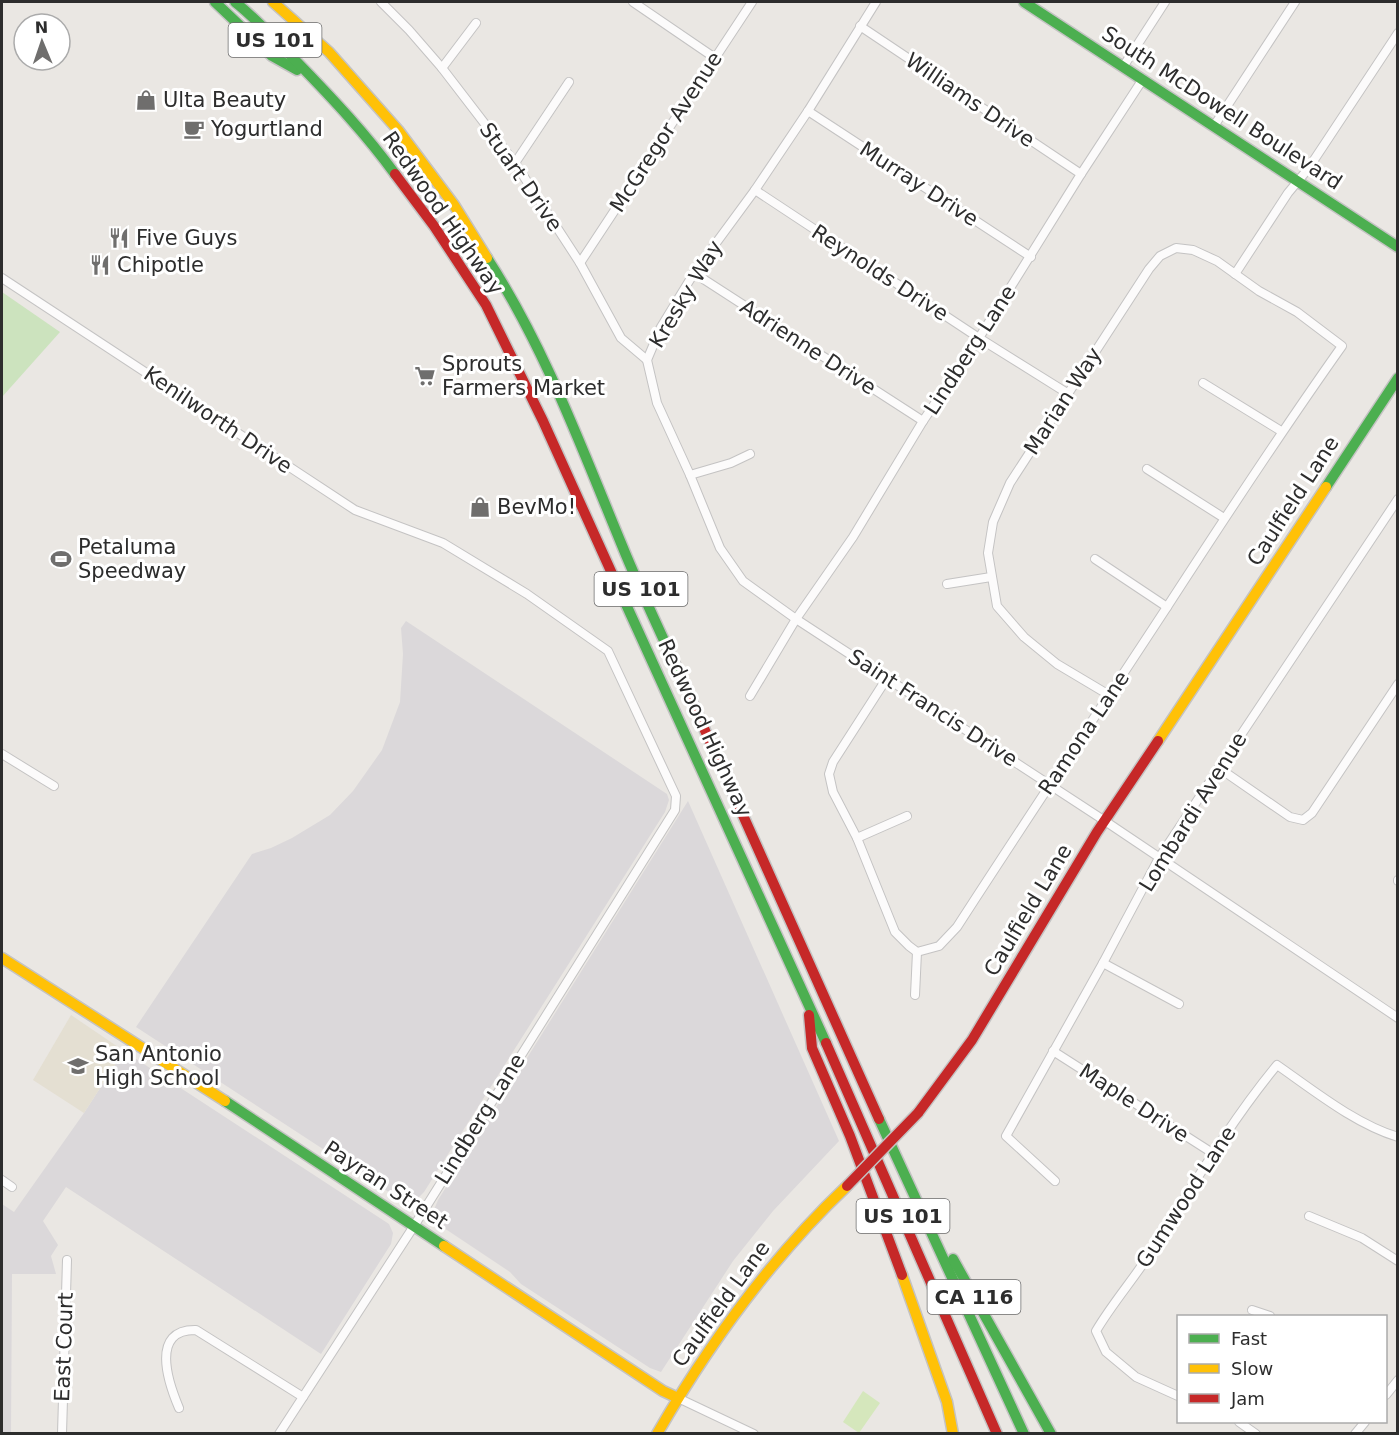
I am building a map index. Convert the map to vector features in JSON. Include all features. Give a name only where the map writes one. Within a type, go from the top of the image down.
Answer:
[{"type":"main road","points":[[214,2],[272,56],[313,79]]},
{"type":"main road","name":"Redwood Highway","points":[[236,2],[313,79],[380,153],[434,226],[486,304],[543,421],[807,1000],[997,1434]]},
{"type":"main road","name":"Redwood Highway","points":[[273,2],[304,28],[354,78],[398,130],[454,205],[510,293],[548,366],[625,553],[827,999],[897,1160],[1024,1434]]},
{"type":"main road","points":[[288,2],[299,13],[304,28]]},
{"type":"main road","name":"South McDowell Boulevard","points":[[1024,2],[1398,247]]},
{"type":"main road","name":"Caulfield Lane","points":[[657,1434],[739,1305],[762,1275],[816,1215],[918,1113],[972,1040],[1105,821],[1398,378]]},
{"type":"main road","name":"Payran Street","points":[[2,958],[165,1061],[663,1391],[678,1398]]},
{"type":"main road","name":"CA 116","points":[[807,1000],[812,1048],[854,1145],[894,1252],[947,1402],[953,1434]]},
{"type":"main road","name":"CA 116","points":[[897,1160],[1051,1434]]},
{"type":"street","name":"Stuart Drive","points":[[381,2],[442,68],[515,163],[580,263],[621,338],[647,360]]},
{"type":"street","points":[[633,2],[715,58]]},
{"type":"street","name":"McGregor Avenue","points":[[580,263],[752,2]]},
{"type":"street","name":"Kresky Way","points":[[796,619],[743,581],[720,548],[657,403],[647,360],[661,327],[694,273],[755,190],[808,111],[876,2]]},
{"type":"street","points":[[1123,67],[1165,2]]},
{"type":"street","points":[[1214,126],[1296,2]]},
{"type":"street","points":[[442,68],[476,22]]},
{"type":"street","name":"Williams Drive","points":[[860,26],[1081,174]]},
{"type":"street","points":[[1235,274],[1296,180],[1309,166],[1398,33]]},
{"type":"street","name":"Lindberg Lane","points":[[750,696],[796,619],[853,537],[923,422],[1143,80]]},
{"type":"street","points":[[515,163],[569,82]]},
{"type":"street","name":"Murray Drive","points":[[808,111],[1031,257]]},
{"type":"street","name":"Reynolds Drive","points":[[755,190],[979,338],[1067,393]]},
{"type":"street","name":"Marian Way","points":[[1109,695],[1056,664],[1024,637],[997,606],[988,553],[993,522],[1010,483],[1067,393],[1160,256],[1176,248],[1193,250],[1217,261],[1235,274]]},
{"type":"street","name":"Adrienne Drive","points":[[694,273],[923,422]]},
{"type":"street","name":"Ramona Lane","points":[[917,952],[939,946],[957,927],[1281,431],[1342,346],[1296,312],[1235,274]]},
{"type":"street","name":"Kenilworth Drive","points":[[2,278],[356,510],[444,543],[527,594],[608,651],[676,796],[676,803]]},
{"type":"street","points":[[1203,383],[1281,431]]},
{"type":"street","points":[[690,475],[731,463],[750,454]]},
{"type":"street","points":[[1147,469],[1224,518]]},
{"type":"street","name":"Lombardi Avenue","points":[[1055,1181],[1006,1136],[1159,858],[1398,499]]},
{"type":"street","points":[[1095,559],[1167,607]]},
{"type":"street","points":[[947,584],[991,577]]},
{"type":"street","name":"Saint Francis Drive","points":[[796,619],[1105,821],[1398,1018]]},
{"type":"street","points":[[887,678],[833,762],[830,774],[833,792],[857,838],[895,932],[917,952],[915,994]]},
{"type":"street","points":[[1219,768],[1290,817],[1303,820],[1312,813],[1398,684]]},
{"type":"street","points":[[2,754],[54,786]]},
{"type":"street","name":"Lindberg Lane","points":[[279,1434],[414,1226],[675,810],[676,803]]},
{"type":"street","points":[[857,838],[907,816]]},
{"type":"street","points":[[1103,963],[1179,1004]]},
{"type":"street","name":"Maple Drive","points":[[1053,1051],[1214,1154]]},
{"type":"street","name":"Gumwood Lane","points":[[1177,1395],[1136,1377],[1106,1352],[1096,1330],[1148,1256],[1176,1209],[1277,1065],[1341,1109],[1398,1137]]},
{"type":"street","points":[[2,1180],[12,1187]]},
{"type":"street","points":[[1309,1216],[1362,1238],[1398,1261]]},
{"type":"street","name":"East Court","points":[[62,1434],[67,1260]]},
{"type":"street","points":[[1252,1310],[1265,1315]]},
{"type":"street","points":[[179,1408],[169,1384],[166,1348],[171,1338],[187,1329],[196,1330],[303,1397]]},
{"type":"street","points":[[1387,1392],[1398,1380]]},
{"type":"street","name":"Payran Street","points":[[678,1398],[754,1434]]},
{"type":"street","points":[[1240,1423],[1256,1434]]},
{"type":"shaded area","points":[[406,621],[667,794],[669,800],[665,812],[424,1192],[415,1201],[408,1202],[398,1198],[136,1027],[252,854],[292,838],[330,815],[353,791],[382,750],[400,702],[403,654],[401,628]]},
{"type":"shaded area","points":[[688,801],[839,1141],[773,1211],[733,1261],[661,1372],[650,1368],[521,1284],[510,1272],[438,1224],[433,1212],[438,1200]]},
{"type":"shaded area","name":"San Antonio High School","points":[[71,1015],[124,1051],[84,1113],[33,1080]]},
{"type":"shaded area","points":[[124,1051],[389,1224],[393,1233],[391,1244],[321,1354],[66,1187],[43,1221],[58,1245],[51,1256],[56,1274],[12,1274],[11,1433],[2,1433],[2,1204],[14,1212],[84,1113]]},
{"type":"green space","points":[[2,292],[60,332],[2,397]]},
{"type":"green space","points":[[863,1391],[880,1403],[859,1433],[843,1422]]},
{"type":"traffic: fast","points":[[215,2],[272,56],[297,70]]},
{"type":"traffic: fast","points":[[235,2],[252,16],[336,103],[395,174]]},
{"type":"traffic: fast","points":[[1024,2],[1398,247]]},
{"type":"traffic: fast","points":[[487,258],[508,292],[544,362],[576,433],[637,582],[690,697]]},
{"type":"traffic: fast","points":[[1326,487],[1398,378]]},
{"type":"traffic: fast","points":[[614,578],[826,1043]]},
{"type":"traffic: fast","points":[[225,1101],[444,1246]]},
{"type":"traffic: fast","points":[[879,1119],[1024,1434]]},
{"type":"traffic: fast","points":[[953,1259],[1051,1434]]},
{"type":"traffic: slow","points":[[273,2],[329,52],[398,130],[454,205],[487,258]]},
{"type":"traffic: slow","points":[[1158,741],[1326,487]]},
{"type":"traffic: slow","points":[[2,958],[225,1101]]},
{"type":"traffic: slow","points":[[657,1434],[698,1367],[743,1303],[792,1243],[847,1186]]},
{"type":"traffic: slow","points":[[444,1246],[663,1391],[678,1398]]},
{"type":"traffic: slow","points":[[902,1275],[947,1402],[953,1434]]},
{"type":"traffic: jam","points":[[395,174],[434,226],[486,305],[543,421],[614,578]]},
{"type":"traffic: jam","points":[[690,697],[879,1119]]},
{"type":"traffic: jam","points":[[918,1113],[972,1040],[1097,832],[1158,741]]},
{"type":"traffic: jam","points":[[809,1015],[812,1048],[850,1136],[902,1275]]},
{"type":"traffic: jam","points":[[826,1043],[997,1434]]},
{"type":"traffic: jam","points":[[847,1186],[918,1113]]},
{"type":"place","name":"Ulta Beauty","points":[[146,100]]},
{"type":"place","name":"Yogurtland","points":[[194,129]]},
{"type":"place","name":"Five Guys","points":[[119,238]]},
{"type":"place","name":"Chipotle","points":[[100,265]]},
{"type":"place","name":"Sprouts Farmers Market","points":[[425,376]]},
{"type":"place","name":"BevMo!","points":[[480,507]]},
{"type":"place","name":"Petaluma Speedway","points":[[61,559]]},
{"type":"place","name":"San Antonio High School","points":[[78,1066]]}]
